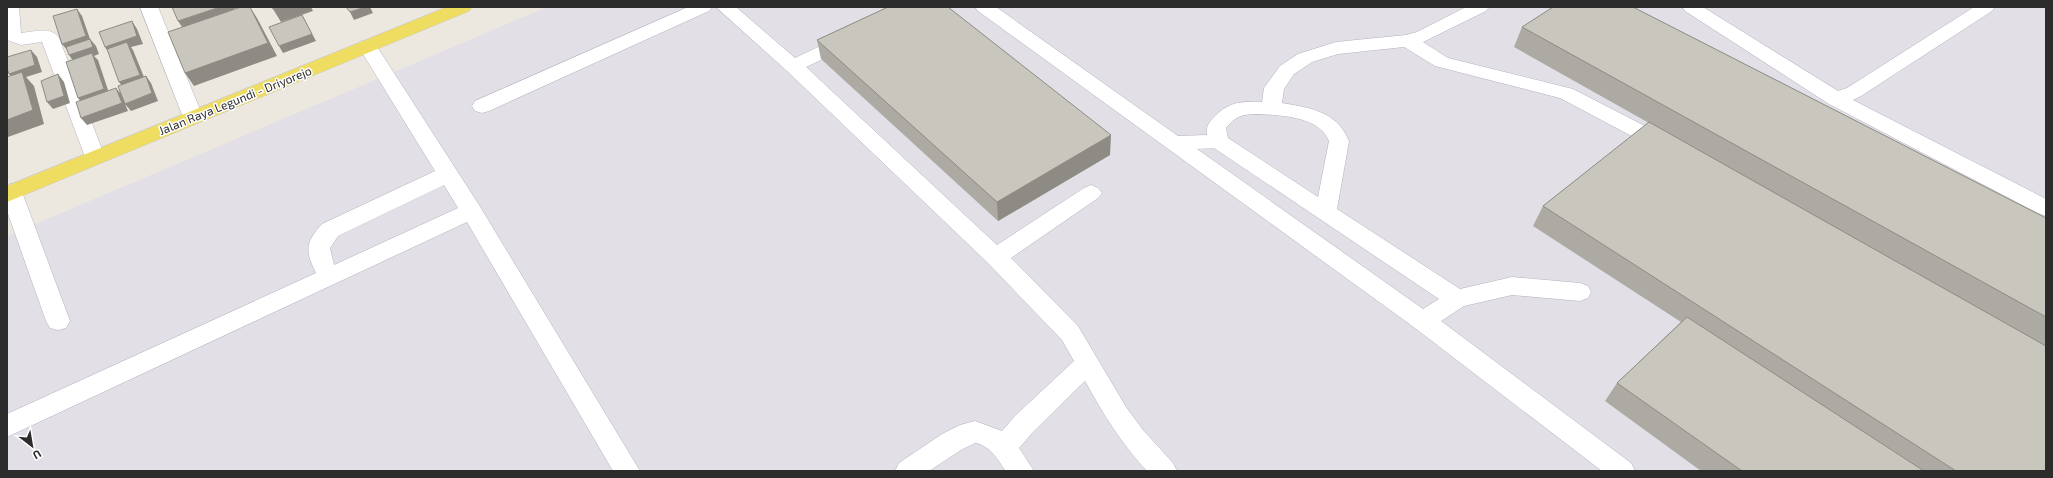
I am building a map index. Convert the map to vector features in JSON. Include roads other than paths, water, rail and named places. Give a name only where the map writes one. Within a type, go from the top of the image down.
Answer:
[{"type":"main road","name":"Jalan Raya Legundi - Driyorejo","points":[[9,193],[463,7]]},
{"type":"street","points":[[10,7],[12,34],[14,38],[46,36],[50,38],[95,157]]},
{"type":"street","points":[[149,7],[193,117]]},
{"type":"street","points":[[482,106],[703,7]]},
{"type":"street","points":[[725,7],[793,66],[996,257],[1070,333],[1116,415],[1134,438],[1164,471]]},
{"type":"street","points":[[984,7],[1172,143],[1424,321],[1622,471]]},
{"type":"street","points":[[1271,109],[1274,88],[1287,70],[1305,58],[1336,48],[1407,41],[1424,36],[1480,7]]},
{"type":"street","points":[[1690,7],[1836,100],[2046,208]]},
{"type":"street","points":[[1836,100],[1854,92],[1986,7]]},
{"type":"street","points":[[793,66],[863,32]]},
{"type":"street","points":[[1407,41],[1442,62],[1566,93],[1683,155]]},
{"type":"street","points":[[367,46],[471,211],[627,471]]},
{"type":"street","points":[[1218,141],[1216,127],[1232,111],[1250,107],[1271,109],[1315,117],[1325,122],[1336,130],[1339,141],[1326,211]]},
{"type":"street","points":[[1172,143],[1218,141],[1457,299]]},
{"type":"street","points":[[329,277],[318,254],[320,240],[330,230],[448,174]]},
{"type":"street","points":[[9,193],[58,321]]},
{"type":"street","points":[[996,257],[1091,193]]},
{"type":"street","points":[[7,426],[471,211]]},
{"type":"street","points":[[1424,321],[1457,299],[1512,286],[1580,292]]},
{"type":"street","points":[[1004,447],[1024,424],[1087,364]]},
{"type":"street","points":[[908,471],[963,434],[974,432],[990,436],[1004,447],[1020,471]]}]
